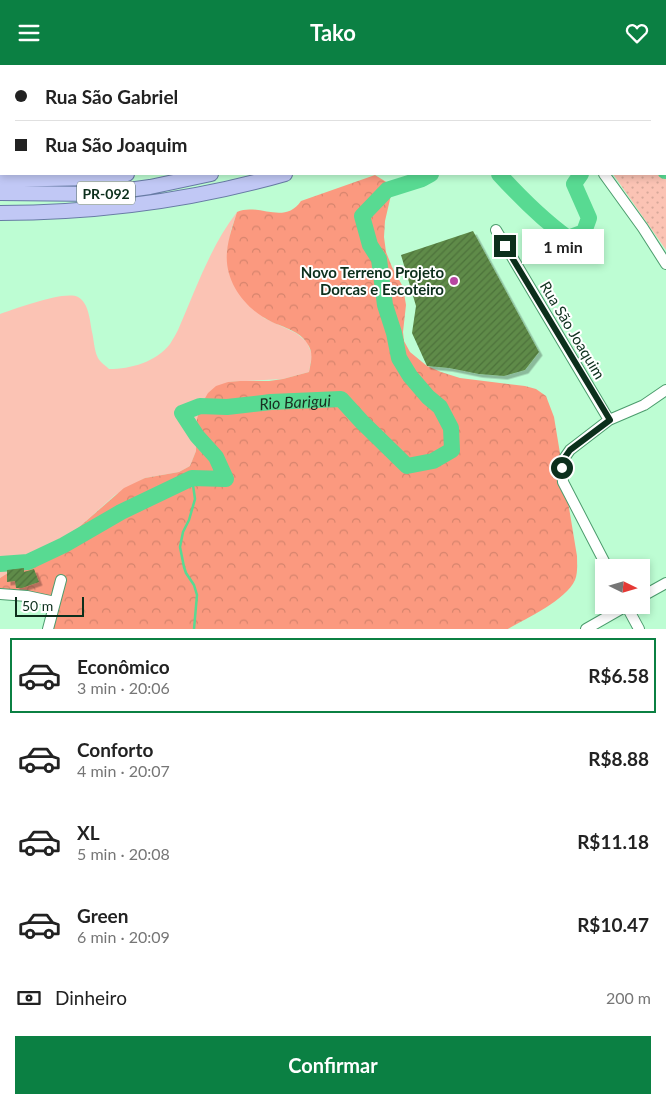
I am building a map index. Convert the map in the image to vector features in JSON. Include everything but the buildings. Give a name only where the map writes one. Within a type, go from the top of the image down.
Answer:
[{"type":"main road","name":"PR-092","points":[[0,181],[94,178],[118,175]]},
{"type":"main road","name":"PR-092","points":[[0,193],[99,194],[150,187],[206,175]]},
{"type":"main road","points":[[0,213],[66,212],[139,205],[211,193],[282,175]]},
{"type":"street","points":[[605,175],[666,264]]},
{"type":"street","name":"Rua São Joaquim","points":[[496,230],[610,420]]},
{"type":"street","points":[[603,559],[563,482],[563,460],[570,450],[610,420],[644,405],[666,390]]},
{"type":"street","points":[[48,629],[61,580]]},
{"type":"street","points":[[650,592],[666,583]]},
{"type":"street","points":[[0,594],[27,595],[55,602]]},
{"type":"street","points":[[586,629],[612,614]]},
{"type":"street","points":[[632,614],[639,629]]},
{"type":"shaded area","points":[[614,175],[666,175],[666,250]]},
{"type":"shaded area","points":[[237,212],[231,230],[227,253],[264,318],[296,333],[307,342],[312,355],[309,372],[283,379],[228,382],[197,419],[196,451],[190,466],[179,472],[145,478],[115,495],[78,528],[0,578],[0,314],[52,298],[62,296],[78,297],[85,303],[87,308],[98,358],[109,369],[126,368],[150,360],[170,344],[211,254],[227,225]]},
{"type":"green space","points":[[375,175],[388,183],[391,195],[385,221],[384,237],[386,252],[403,287],[406,305],[403,332],[404,341],[410,352],[427,366],[441,372],[460,378],[525,386],[536,389],[546,396],[554,417],[577,556],[576,577],[570,587],[563,595],[545,608],[508,629],[50,629],[51,613],[43,600],[23,591],[0,588],[0,578],[78,528],[124,488],[145,478],[179,472],[190,466],[196,451],[197,419],[201,405],[208,393],[216,386],[228,382],[283,379],[309,372],[311,354],[304,339],[296,333],[262,317],[246,302],[233,284],[229,274],[227,252],[237,212],[253,210],[287,212],[301,201]]},
{"type":"waterway","name":"Rio Barigui","points":[[0,564],[28,562],[64,545],[121,512],[192,478],[226,479],[216,457],[197,436],[182,413],[200,406],[227,407],[271,402],[341,399],[407,466],[433,461],[452,450],[451,428],[440,407],[428,397],[410,376],[399,358],[394,333],[385,305],[379,259],[370,245],[362,216],[387,190],[429,175]]},
{"type":"waterway","name":"Rio Barigui","points":[[500,175],[532,208],[568,238],[584,232],[589,218],[574,184],[580,175]]},
{"type":"waterway","points":[[192,478],[195,499],[189,520],[183,532],[180,547],[186,573],[194,585],[197,595],[194,629]]},
{"type":"place","name":"Novo Terreno Projeto Dorcas e Escoteiro","points":[[454,281]]},
{"type":"route","points":[[505,246],[610,420],[570,450],[563,460],[562,468]]}]
